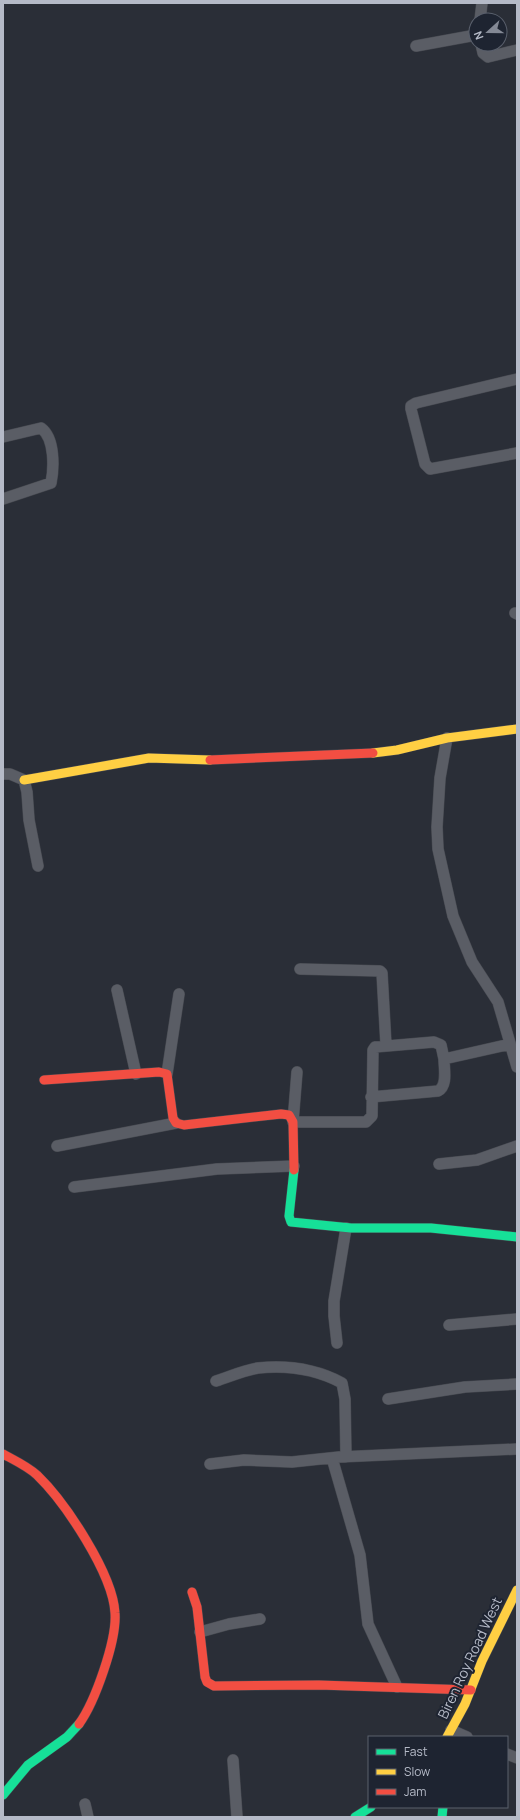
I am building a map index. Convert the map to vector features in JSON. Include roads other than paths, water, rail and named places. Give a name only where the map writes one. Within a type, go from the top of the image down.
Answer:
[{"type":"street","points":[[416,46],[468,36]]},
{"type":"street","points":[[484,52],[485,56],[506,52]]},
{"type":"street","points":[[517,379],[416,403],[411,406],[425,464],[430,469],[517,453]]},
{"type":"street","points":[[3,437],[41,428],[46,432],[49,441],[53,472],[51,483],[3,499]]},
{"type":"street","points":[[3,774],[10,774],[24,780],[149,758],[207,760],[377,752],[397,750],[447,738],[517,729]]},
{"type":"street","points":[[447,738],[440,778],[437,838],[440,857],[453,916],[472,962],[498,1002],[517,1067]]},
{"type":"street","points":[[24,780],[27,792],[29,820],[38,866]]},
{"type":"street","points":[[300,969],[380,971],[382,973],[386,1045]]},
{"type":"street","points":[[117,990],[136,1074]]},
{"type":"street","points":[[176,1123],[173,1118],[167,1074],[178,994]]},
{"type":"street","points":[[293,1122],[366,1122],[372,1116],[371,1097],[373,1050],[375,1047],[434,1042],[441,1045],[444,1059],[445,1084],[442,1089],[438,1091],[371,1097]]},
{"type":"street","points":[[444,1059],[510,1044]]},
{"type":"street","points":[[44,1080],[159,1072],[167,1074]]},
{"type":"street","points":[[297,1072],[293,1122],[294,1166],[289,1216],[291,1222],[346,1228],[431,1228],[517,1237]]},
{"type":"street","points":[[57,1146],[176,1123],[184,1125],[280,1114],[289,1115],[293,1122]]},
{"type":"street","points":[[439,1164],[477,1160],[517,1146]]},
{"type":"street","points":[[74,1187],[217,1169],[294,1166]]},
{"type":"street","points":[[337,1343],[334,1301],[346,1228]]},
{"type":"street","points":[[449,1326],[517,1319]]},
{"type":"street","points":[[216,1381],[256,1368],[287,1368],[302,1369],[342,1383],[345,1400],[346,1457]]},
{"type":"street","points":[[388,1399],[457,1388],[517,1384]]},
{"type":"street","points":[[210,1464],[249,1460],[292,1462],[346,1457],[517,1449]]},
{"type":"street","points":[[3,1454],[36,1474],[51,1491],[85,1539],[112,1597],[115,1613],[114,1630],[103,1668],[85,1715],[77,1727],[28,1766],[3,1795]]},
{"type":"street","points":[[332,1458],[360,1555],[368,1624],[397,1687]]},
{"type":"street","name":"Biren Roy Road West","points":[[449,1734],[471,1690],[500,1621],[517,1590]]},
{"type":"street","points":[[192,1592],[200,1632],[205,1677],[207,1682],[214,1686],[319,1685],[471,1690]]},
{"type":"street","points":[[200,1632],[229,1624],[260,1619]]},
{"type":"street","points":[[449,1734],[461,1736]]},
{"type":"street","points":[[233,1760],[237,1817]]},
{"type":"street","points":[[85,1804],[88,1817]]},
{"type":"street","points":[[355,1817],[368,1808]]}]
